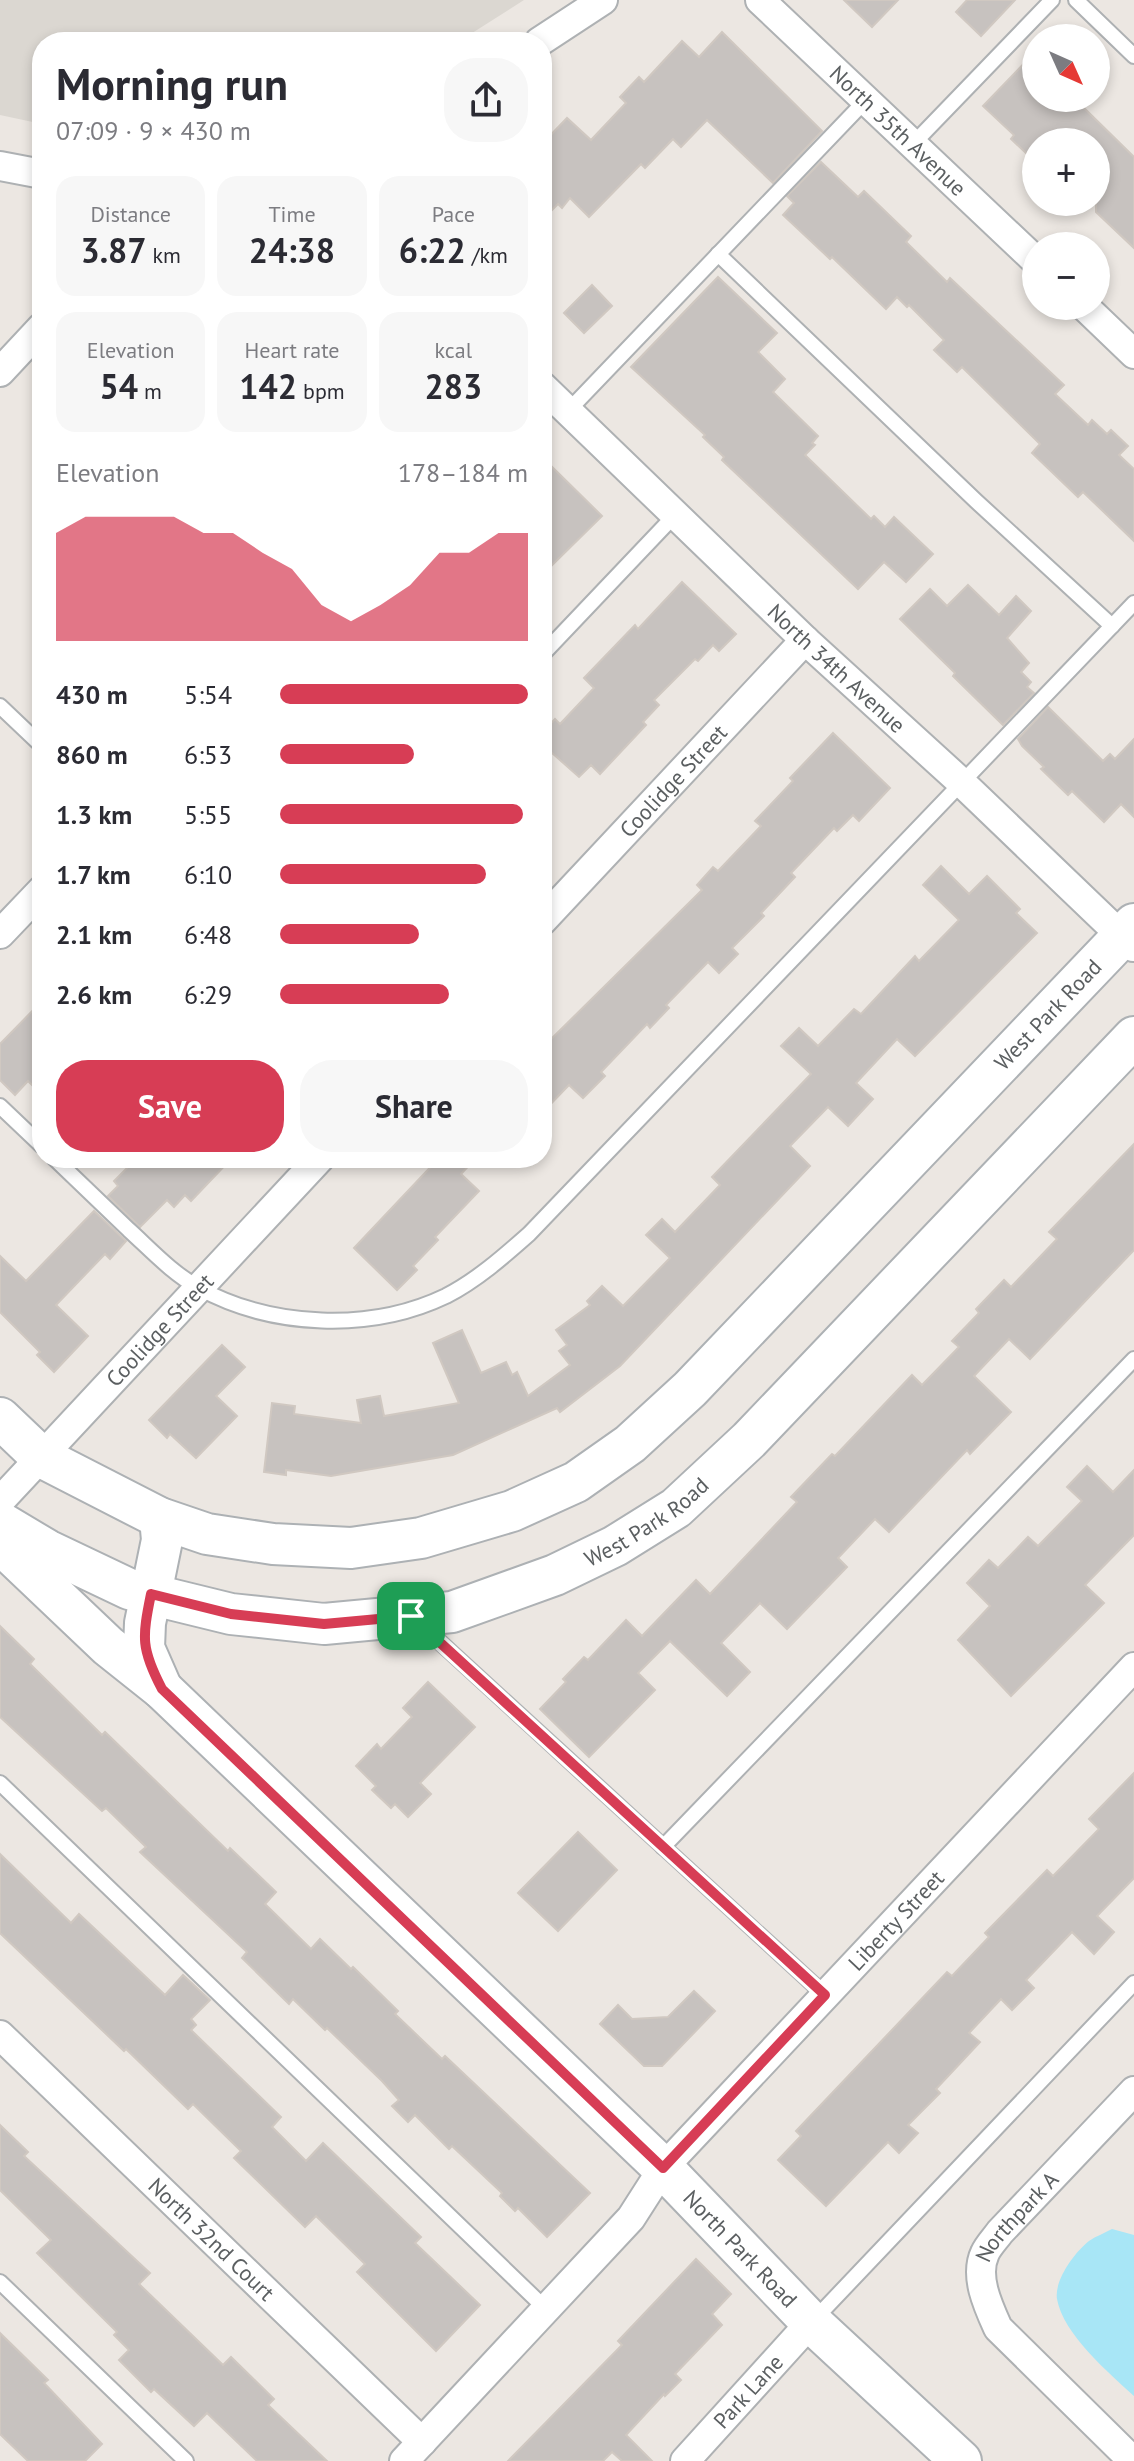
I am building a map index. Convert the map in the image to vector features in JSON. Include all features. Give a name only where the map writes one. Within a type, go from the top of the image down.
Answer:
[{"type":"street","points":[[552,33],[603,0]]},
{"type":"street","name":"North 35th Avenue","points":[[760,0],[1022,248]]},
{"type":"street","points":[[0,166],[32,172]]},
{"type":"street","points":[[1099,320],[1134,354]]},
{"type":"street","points":[[0,372],[32,338]]},
{"type":"street","name":"North 34th Avenue","points":[[552,396],[805,640],[1130,936]]},
{"type":"street","name":"Coolidge Street","points":[[552,910],[805,640]]},
{"type":"street","points":[[0,934],[32,900]]},
{"type":"street","name":"West Park Road","points":[[41,1457],[160,1518],[207,1534],[273,1544],[351,1548],[421,1538],[512,1511],[576,1482],[630,1444],[690,1389],[1130,936]]},
{"type":"street","name":"West Park Road","points":[[0,1522],[60,1557],[129,1589],[231,1614],[324,1624],[452,1612],[555,1575],[615,1546],[676,1508],[749,1440],[1134,1037]]},
{"type":"street","name":"Coolidge Street","points":[[0,1501],[311,1168]]},
{"type":"street","points":[[0,1418],[41,1457]]},
{"type":"street","points":[[160,1518],[162,1540],[145,1623],[144,1648],[162,1689]]},
{"type":"street","name":"North Park Road","points":[[0,1537],[8,1551],[108,1646],[162,1689],[663,2168],[811,2322],[961,2461]]},
{"type":"street","name":"Liberty Street","points":[[413,2452],[631,2218],[663,2168],[1134,1667]]},
{"type":"street","name":"North 32nd Court","points":[[0,2035],[413,2452]]},
{"type":"street","name":"Northpark A","points":[[1133,2461],[998,2328],[987,2304],[981,2274],[984,2254],[1000,2232],[1134,2091]]},
{"type":"street","name":"Park Lane","points":[[685,2461],[811,2322]]},
{"type":"lane","points":[[913,144],[1052,0]]},
{"type":"lane","points":[[1076,0],[1134,56]]},
{"type":"lane","points":[[568,411],[866,100]]},
{"type":"lane","points":[[718,254],[976,501],[1112,626]]},
{"type":"lane","points":[[552,644],[675,515]]},
{"type":"lane","points":[[67,1168],[167,1266],[199,1288],[267,1315],[309,1321],[345,1320],[398,1311],[445,1296],[489,1269],[529,1234],[1134,603]]},
{"type":"lane","points":[[0,706],[32,736]]},
{"type":"lane","points":[[0,1106],[32,1136]]},
{"type":"lane","points":[[663,1847],[1134,1359]]},
{"type":"lane","points":[[411,1616],[825,1995]]},
{"type":"lane","points":[[0,1783],[546,2309]]},
{"type":"lane","points":[[811,2322],[1134,1983]]},
{"type":"lane","points":[[0,2282],[186,2461]]},
{"type":"shaded area","points":[[0,0],[524,0],[474,32],[32,32],[32,122],[0,115]]},
{"type":"water","points":[[1112,2229],[1134,2235],[1134,2396],[1077,2339],[1057,2299],[1062,2275],[1072,2259],[1089,2241]]},
{"type":"building","points":[[844,0],[898,0],[872,27]]},
{"type":"building","points":[[967,0],[1015,0],[981,36],[956,12]]},
{"type":"building","points":[[722,32],[822,131],[773,183],[707,120],[681,147],[673,139],[645,168],[641,164],[589,217],[570,198],[562,208],[558,204],[552,210],[552,134],[567,118],[591,140],[626,103],[620,97],[639,77],[644,82],[682,41],[699,57]]},
{"type":"building","points":[[1022,66],[1022,112],[1088,112],[1104,128],[1022,128],[1022,149],[1011,139],[1014,135],[983,106]]},
{"type":"building","points":[[1110,133],[1134,157],[1134,248],[1100,216],[1110,216]]},
{"type":"building","points":[[821,162],[858,197],[864,191],[911,236],[906,242],[947,282],[950,278],[1064,385],[1055,394],[1088,425],[1092,420],[1107,434],[1111,430],[1128,446],[1119,455],[1134,469],[1134,541],[1083,492],[1078,497],[1032,453],[1040,444],[962,367],[957,372],[934,350],[944,340],[909,305],[907,307],[897,297],[886,309],[783,215],[794,203],[787,196]]},
{"type":"building","points":[[718,277],[777,333],[758,352],[785,379],[773,392],[818,436],[812,443],[815,445],[805,455],[871,519],[874,516],[885,527],[894,517],[933,554],[906,582],[884,562],[858,589],[722,460],[724,457],[703,437],[705,435],[631,367]]},
{"type":"building","points":[[592,285],[612,306],[584,333],[564,313]]},
{"type":"building","points":[[552,467],[602,516],[552,565]]},
{"type":"building","points":[[682,582],[736,634],[719,651],[713,645],[698,661],[695,659],[654,700],[659,705],[643,722],[646,725],[600,774],[591,765],[579,777],[552,753],[552,722],[555,719],[560,724],[594,688],[584,678],[635,625],[638,629]]},
{"type":"building","points":[[968,585],[999,615],[1016,596],[1031,611],[1007,638],[1029,663],[1021,672],[1031,682],[1027,687],[1034,693],[1003,725],[900,619],[930,589],[947,606]]},
{"type":"building","points":[[1048,707],[1103,761],[1110,754],[1115,759],[1134,739],[1134,817],[1121,804],[1104,822],[1072,791],[1068,795],[1022,746],[1018,739]]},
{"type":"building","points":[[833,733],[890,788],[859,821],[853,815],[837,831],[834,828],[791,873],[795,877],[761,913],[764,916],[732,948],[738,954],[719,973],[708,962],[666,1005],[669,1008],[650,1028],[647,1024],[601,1072],[605,1076],[583,1098],[569,1085],[552,1103],[552,1038],[702,890],[697,885],[713,867],[718,871],[761,826],[755,821],[793,781],[790,778]]},
{"type":"building","points":[[941,866],[969,894],[987,876],[1020,909],[1016,913],[1037,933],[915,1056],[897,1039],[856,1083],[873,1099],[848,1126],[828,1107],[790,1146],[810,1166],[620,1366],[560,1412],[557,1408],[453,1455],[331,1476],[286,1470],[286,1475],[264,1472],[272,1403],[295,1406],[294,1414],[361,1423],[357,1400],[380,1396],[384,1416],[459,1403],[433,1343],[462,1330],[481,1373],[506,1362],[512,1375],[517,1372],[528,1396],[570,1365],[559,1351],[567,1345],[556,1330],[590,1305],[587,1301],[602,1286],[623,1306],[670,1258],[646,1235],[662,1219],[675,1232],[720,1185],[712,1177],[811,1074],[781,1046],[799,1028],[818,1046],[854,1009],[861,1014],[915,956],[919,961],[959,920],[923,885]]},
{"type":"building","points":[[32,1011],[32,1085],[28,1081],[15,1095],[0,1080],[0,1044]]},
{"type":"building","points":[[1134,1144],[1134,1250],[1030,1359],[1009,1339],[974,1376],[1011,1412],[970,1454],[967,1450],[889,1532],[875,1519],[838,1558],[847,1567],[787,1629],[760,1603],[721,1643],[750,1672],[727,1696],[670,1641],[638,1673],[655,1690],[589,1757],[540,1709],[566,1682],[563,1679],[584,1657],[588,1660],[626,1620],[642,1636],[696,1580],[710,1594],[797,1502],[791,1497],[832,1454],[835,1456],[912,1375],[922,1385],[959,1347],[952,1341],[979,1313],[976,1309],[1004,1280],[1011,1287],[1057,1239],[1049,1232]]},
{"type":"building","points":[[127,1168],[222,1168],[191,1201],[185,1195],[174,1207],[167,1200],[140,1227],[108,1196],[118,1186],[114,1181]]},
{"type":"building","points":[[430,1168],[467,1168],[461,1174],[479,1191],[435,1237],[438,1240],[413,1266],[417,1270],[397,1290],[354,1248]]},
{"type":"building","points":[[94,1211],[126,1241],[110,1259],[105,1254],[56,1305],[88,1336],[54,1372],[37,1355],[40,1352],[0,1312],[0,1256],[26,1281]]},
{"type":"building","points":[[222,1345],[245,1367],[216,1396],[237,1416],[196,1458],[170,1434],[167,1438],[149,1420]]},
{"type":"building","points":[[1087,1466],[1113,1492],[1134,1470],[1134,1535],[1085,1585],[1104,1603],[1011,1696],[958,1640],[990,1606],[967,1583],[989,1560],[998,1568],[1028,1537],[1038,1546],[1082,1501],[1067,1487]]},
{"type":"building","points":[[0,1626],[34,1659],[30,1664],[102,1735],[105,1732],[228,1851],[230,1848],[276,1892],[265,1904],[311,1949],[320,1939],[351,1969],[353,1967],[398,2011],[395,2014],[442,2059],[445,2056],[590,2193],[547,2237],[518,2208],[515,2211],[500,2196],[502,2193],[452,2146],[449,2149],[415,2115],[408,2122],[392,2106],[399,2100],[382,2081],[293,1999],[289,2004],[242,1958],[247,1952],[140,1852],[146,1847],[106,1808],[102,1811],[0,1717]]},
{"type":"building","points":[[428,1682],[475,1727],[420,1783],[431,1794],[408,1817],[395,1804],[391,1808],[372,1790],[376,1786],[356,1766],[377,1744],[381,1749],[412,1717],[403,1708]]},
{"type":"building","points":[[1134,1773],[1134,1878],[1097,1916],[1114,1932],[1094,1954],[1072,1932],[1026,1980],[1034,1988],[1012,2010],[1001,1999],[969,2033],[980,2042],[936,2089],[940,2093],[908,2125],[918,2133],[899,2153],[888,2142],[826,2206],[778,2160],[801,2136],[796,2131],[947,1972],[952,1976],[989,1937],[985,1933],[1047,1870],[1053,1876],[1099,1829],[1089,1819]]},
{"type":"building","points":[[578,1832],[617,1870],[558,1931],[518,1893]]},
{"type":"building","points":[[0,1854],[71,1923],[79,1914],[165,1995],[183,1975],[210,2000],[191,2019],[196,2025],[191,2030],[281,2117],[272,2127],[306,2161],[323,2143],[421,2237],[415,2243],[480,2305],[436,2351],[357,2272],[365,2264],[316,2216],[305,2227],[234,2158],[241,2151],[193,2104],[188,2109],[0,1933]]},
{"type":"building","points":[[694,1991],[715,2011],[662,2066],[644,2066],[600,2024],[618,2005],[632,2019],[668,2017]]},
{"type":"building","points":[[0,2125],[28,2152],[24,2156],[150,2273],[139,2284],[223,2365],[231,2357],[274,2399],[268,2405],[327,2461],[257,2461],[207,2413],[194,2426],[154,2389],[151,2392],[119,2360],[129,2350],[114,2335],[117,2332],[37,2253],[51,2240],[0,2190]]},
{"type":"building","points":[[696,2259],[731,2294],[712,2314],[722,2325],[675,2374],[681,2380],[626,2435],[652,2461],[622,2461],[612,2452],[603,2461],[508,2461],[622,2345],[618,2341]]},
{"type":"building","points":[[0,2333],[48,2380],[44,2383],[102,2444],[85,2461],[28,2461],[0,2434]]},
{"type":"route","points":[[151,1594],[231,1614],[324,1624],[411,1616],[825,1995],[663,2168],[162,1689],[144,1648],[151,1594]]}]
